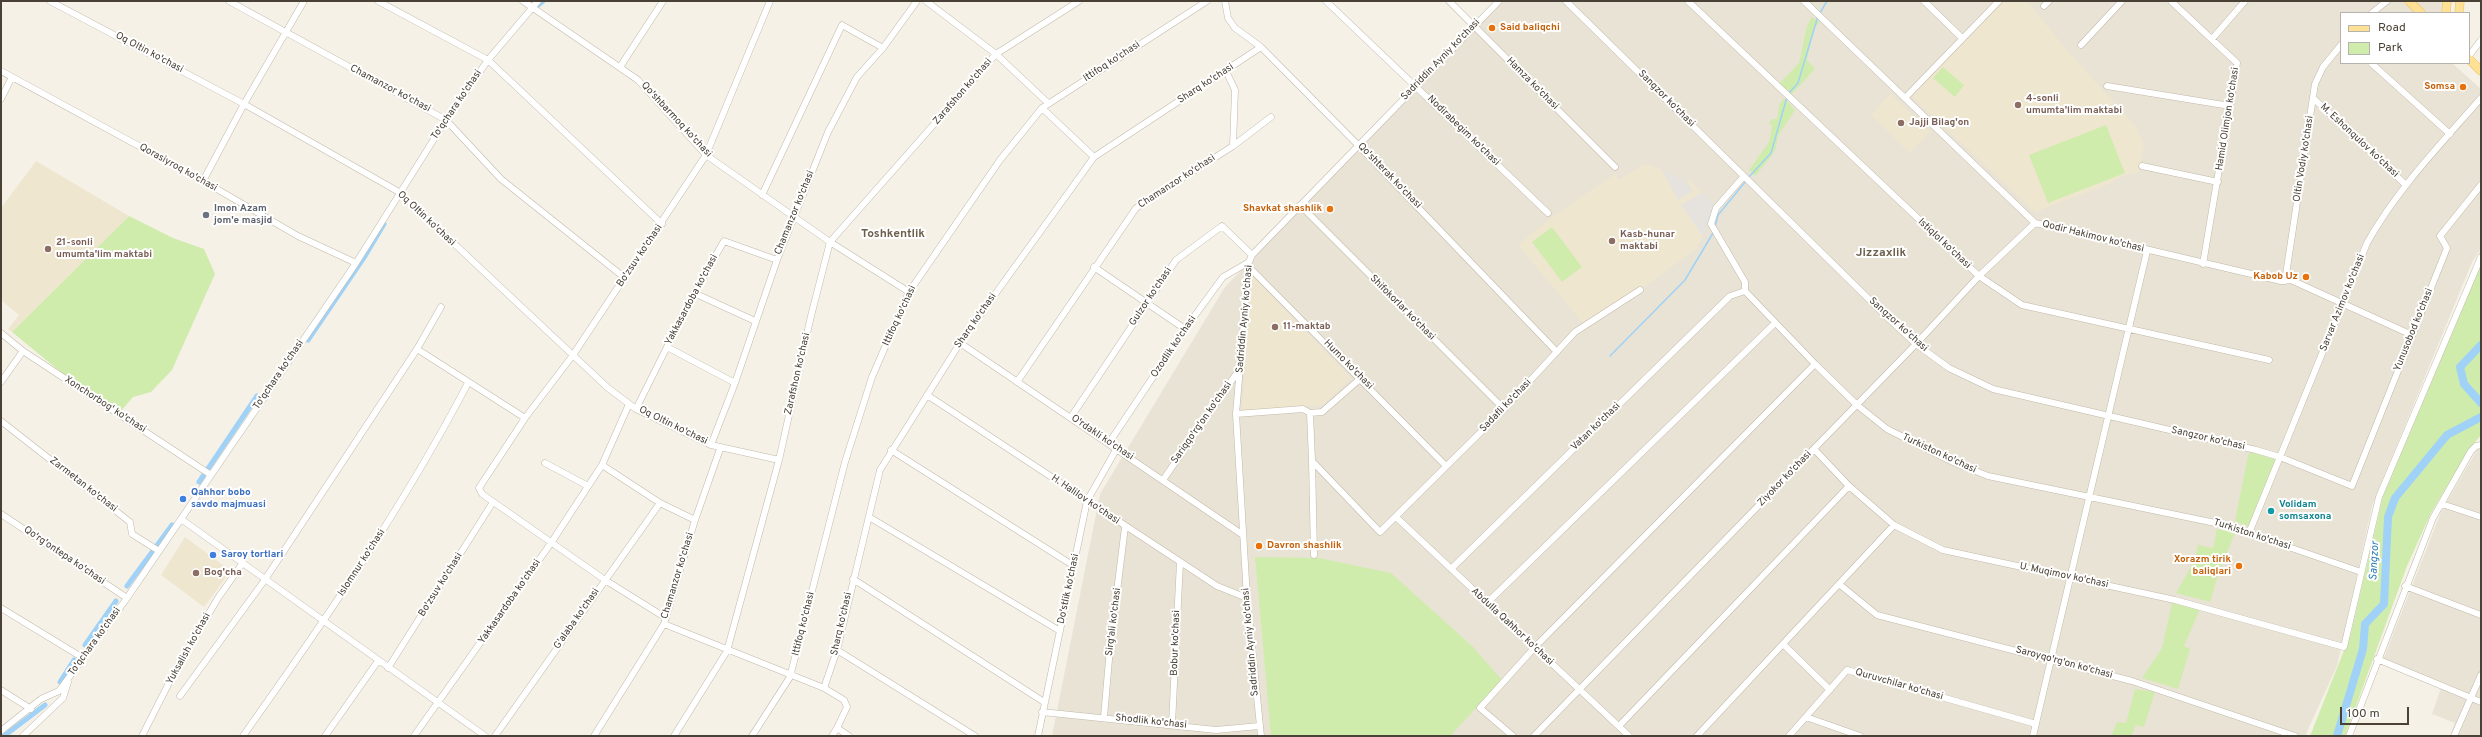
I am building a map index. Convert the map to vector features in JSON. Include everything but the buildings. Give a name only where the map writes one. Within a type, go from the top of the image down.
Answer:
[{"type":"main road","points":[[2409,1],[2420,12]]},
{"type":"main road","points":[[2446,12],[2447,1]]},
{"type":"main road","points":[[2459,12],[2460,1]]},
{"type":"main road","points":[[2470,59],[2481,71]]},
{"type":"street","name":"Oq Oltin ko'chasi","points":[[50,1],[244,104],[399,192],[608,388],[636,409],[720,449],[778,460]]},
{"type":"street","name":"Chamanzor ko'chasi","points":[[229,1],[446,120],[501,179],[625,278]]},
{"type":"street","points":[[204,181],[244,104],[304,1]]},
{"type":"street","points":[[378,1],[488,60],[662,224]]},
{"type":"street","name":"Qo'shbarmoq ko'chasi","points":[[523,1],[638,80],[706,155],[830,242],[908,292]]},
{"type":"street","name":"To'qchara ko'chasi","points":[[1,731],[41,699],[59,691],[70,677],[127,598],[356,263],[399,192],[446,120],[488,60],[538,1]]},
{"type":"street","points":[[620,67],[664,1]]},
{"type":"street","name":"Bo'zsuv ko'chasi","points":[[388,668],[493,502],[480,493],[479,488],[524,418],[573,355],[662,224],[706,155],[770,1]]},
{"type":"street","name":"Chamanzor ko'chasi","points":[[711,445],[735,383],[777,260],[828,132],[857,77],[882,48],[917,1]]},
{"type":"street","points":[[926,1],[996,54],[1048,104]]},
{"type":"street","name":"Zarafshon ko'chasi","points":[[674,736],[727,651],[778,460],[811,316],[830,242],[996,54],[1079,1]]},
{"type":"street","name":"Ittifoq ko'chasi","points":[[752,736],[790,677],[845,462],[872,377],[908,292],[1000,160],[1042,108],[1207,1]]},
{"type":"street","name":"Qo'shterak ko'chasi","points":[[1225,1],[1228,18],[1235,28],[1261,47],[1358,144],[1557,352]]},
{"type":"street","name":"Nodirabegim ko'chasi","points":[[1326,1],[1416,85],[1548,213]]},
{"type":"street","name":"Hamza ko'chasi","points":[[1449,1],[1615,167]]},
{"type":"street","name":"Sadriddin Ayniy ko'chasi","points":[[1261,736],[1247,598],[1236,414],[1249,264],[1252,254],[1499,1]]},
{"type":"street","name":"Sangzor ko'chasi","points":[[1566,1],[1916,344],[1949,368],[1993,389],[2280,457],[2352,486]]},
{"type":"street","name":"Istiqlol ko'chasi","points":[[1688,1],[1979,276],[2022,305],[2270,360]]},
{"type":"street","name":"Qodir Hakimov ko'chasi","points":[[1804,1],[2035,223],[2203,264],[2285,281],[2291,280],[2412,335]]},
{"type":"street","points":[[1924,1],[1962,38]]},
{"type":"street","points":[[1905,98],[1999,1]]},
{"type":"street","points":[[2044,6],[2049,1]]},
{"type":"street","points":[[2081,44],[2122,1]]},
{"type":"street","name":"Hamid Olimjon ko'chasi","points":[[2171,1],[2237,63],[2203,264]]},
{"type":"street","points":[[2212,39],[2245,1]]},
{"type":"street","points":[[2373,12],[2387,1]]},
{"type":"street","points":[[762,195],[842,25],[882,48]]},
{"type":"street","points":[[2470,56],[2481,40]]},
{"type":"street","name":"Oltin Vodiy ko'chasi","points":[[2285,281],[2315,84],[2323,67],[2340,46]]},
{"type":"street","name":"Sharq ko'chasi","points":[[824,688],[838,650],[853,579],[880,470],[890,450],[960,343],[1094,156],[1261,47]]},
{"type":"street","points":[[2372,64],[2450,134]]},
{"type":"street","name":"Qorasiyroq ko'chasi","points":[[1,71],[204,181],[298,236],[356,263]]},
{"type":"street","points":[[1226,71],[1235,90],[1233,146]]},
{"type":"street","points":[[1,99],[12,77]]},
{"type":"street","points":[[2107,86],[2230,106]]},
{"type":"street","name":"M. Eshonqulov ko'chasi","points":[[2313,98],[2406,185]]},
{"type":"street","name":"Sarvar Azimov ko'chasi","points":[[2249,533],[2367,243],[2379,221],[2406,185],[2481,98]]},
{"type":"street","points":[[1042,108],[1094,156]]},
{"type":"street","name":"Chamanzor ko'chasi","points":[[1017,382],[1094,267],[1136,208],[1233,146],[1271,117]]},
{"type":"street","points":[[2142,166],[2218,182]]},
{"type":"street","name":"Turkiston ko'chasi","points":[[1744,176],[1716,208],[1711,224],[1745,282],[1745,291],[1774,324],[1857,405],[1887,429],[1953,462],[1988,476],[2225,525],[2361,572]]},
{"type":"street","name":"Yunusobod ko'chasi","points":[[2352,486],[2447,248],[2440,236],[2481,185]]},
{"type":"street","name":"Shifokorlar ko'chasi","points":[[1300,205],[1504,409]]},
{"type":"street","name":"Ziyokor ko'chasi","points":[[1534,736],[1857,405],[1979,276],[2035,223]]},
{"type":"street","name":"Gulzor ko'chasi","points":[[1071,417],[1176,260],[1222,226],[1252,254]]},
{"type":"street","name":"Yakkasardoba ko'chasi","points":[[636,409],[694,293],[724,241],[777,260]]},
{"type":"street","points":[[2033,736],[2147,251]]},
{"type":"street","points":[[2361,572],[2379,497],[2481,257]]},
{"type":"street","name":"Ozodlik ko'chasi","points":[[1109,443],[1185,329],[1223,277],[1249,264]]},
{"type":"street","name":"Humo ko'chasi","points":[[1249,264],[1446,466]]},
{"type":"street","points":[[1094,267],[1185,329]]},
{"type":"street","name":"Sadafli ko'chasi","points":[[1312,461],[1380,532],[1504,409],[1575,332],[1640,290]]},
{"type":"street","name":"Vatan ko'chasi","points":[[1451,569],[1730,296],[1745,291]]},
{"type":"street","points":[[694,293],[755,321]]},
{"type":"street","points":[[180,696],[264,581],[417,350],[441,307]]},
{"type":"street","points":[[1488,603],[1774,324]]},
{"type":"street","name":"Xonchorbog' ko'chasi","points":[[1,333],[23,351],[211,475]]},
{"type":"street","name":"O'rdakli ko'chasi","points":[[960,343],[1117,448],[1243,535]]},
{"type":"street","points":[[667,347],[735,383]]},
{"type":"street","points":[[417,350],[524,418]]},
{"type":"street","points":[[1,382],[23,351]]},
{"type":"street","points":[[1513,736],[1480,708],[1535,647],[1815,364]]},
{"type":"street","name":"Sariqqo'rg'on ko'chasi","points":[[1163,480],[1241,367]]},
{"type":"street","points":[[1236,414],[1304,409],[1310,413],[1322,412],[1361,378]]},
{"type":"street","name":"Islomnur ko'chasi","points":[[243,736],[324,622],[397,510],[468,383]]},
{"type":"street","name":"H. Halilov ko'chasi","points":[[927,395],[1125,527],[1227,592],[1247,598]]},
{"type":"street","name":"Yakkasardoba ko'chasi","points":[[414,736],[551,543],[602,465],[629,404]]},
{"type":"street","points":[[1310,413],[1314,555]]},
{"type":"street","name":"Zarmetan ko'chasi","points":[[1,421],[130,522],[132,534],[159,551]]},
{"type":"street","points":[[2349,736],[2405,586],[2433,518],[2472,451],[2481,445]]},
{"type":"street","name":"Do'stlik ko'chasi","points":[[1038,736],[1087,501],[1117,448]]},
{"type":"street","name":"Chamanzor ko'chasi","points":[[594,736],[665,621],[695,520],[720,449]]},
{"type":"street","name":"U. Muqimov ko'chasi","points":[[1814,449],[1849,486],[1894,525],[1943,550],[2175,600],[2344,647],[2361,572]]},
{"type":"street","points":[[890,450],[1074,566]]},
{"type":"street","points":[[545,463],[588,486]]},
{"type":"street","points":[[602,465],[660,503],[695,520]]},
{"type":"street","points":[[1619,726],[1849,486]]},
{"type":"street","points":[[493,502],[665,621],[727,651],[790,677],[824,688],[846,703],[847,707],[832,736]]},
{"type":"street","name":"G'alaba ko'chasi","points":[[495,736],[660,503]]},
{"type":"street","points":[[2442,504],[2481,518]]},
{"type":"street","name":"Qo'rg'ontepa ko'chasi","points":[[1,514],[127,598]]},
{"type":"street","points":[[869,517],[1060,632]]},
{"type":"street","name":"Abdulla Qahhor ko'chasi","points":[[1396,517],[1629,736]]},
{"type":"street","points":[[181,519],[264,581],[485,736]]},
{"type":"street","points":[[1697,736],[1894,525]]},
{"type":"street","name":"Sirg'ali ko'chasi","points":[[1104,717],[1110,648],[1125,527]]},
{"type":"street","name":"Bobur ko'chasi","points":[[1172,724],[1180,562]]},
{"type":"street","name":"Yuksalish ko'chasi","points":[[142,736],[174,672],[218,598],[242,564]]},
{"type":"street","points":[[853,579],[1044,702]]},
{"type":"street","name":"Saroyqo'rg'on ko'chasi","points":[[1839,584],[1877,615],[2052,659],[2132,681],[2295,736]]},
{"type":"street","points":[[2405,586],[2481,615]]},
{"type":"street","points":[[1,608],[83,658]]},
{"type":"street","points":[[1783,644],[1830,690]]},
{"type":"street","points":[[838,650],[975,736]]},
{"type":"street","points":[[2377,660],[2481,702]]},
{"type":"street","points":[[325,736],[378,661]]},
{"type":"street","name":"Quruvchilar ko'chasi","points":[[1789,736],[1847,670],[2036,724]]},
{"type":"street","points":[[2454,736],[2481,675]]},
{"type":"street","points":[[23,736],[63,698],[70,677]]},
{"type":"street","points":[[1,690],[30,709]]},
{"type":"street","name":"Shodlik ko'chasi","points":[[1042,712],[1172,724],[1216,730],[1259,726]]},
{"type":"street","points":[[1806,717],[1860,736]]},
{"type":"street","points":[[837,728],[849,736]]},
{"type":"shaded area","points":[[1504,1],[2443,1],[2442,12],[2340,12],[2340,64],[2453,64],[2481,89],[2481,249],[2472,262],[2372,506],[2337,666],[2305,736],[1052,736],[1100,494],[1225,287]]},
{"type":"shaded area","name":"4-sonli umumta'lim maktabi","points":[[2002,1],[2027,1],[2066,49],[2137,128],[2144,144],[2139,172],[2125,175],[2106,185],[2035,212],[1910,95]]},
{"type":"shaded area","name":"Jajji Bilag'on","points":[[1890,94],[1931,131],[1910,153],[1871,115]]},
{"type":"shaded area","name":"21-sonli umumta'lim maktabi","points":[[36,161],[129,216],[12,332],[8,329],[19,315],[1,300],[1,208]]},
{"type":"shaded area","name":"Kasb-hunar maktabi","points":[[1644,164],[1661,169],[1686,181],[1689,179],[1715,206],[1697,248],[1651,282],[1583,323],[1518,245],[1552,217],[1615,174],[1619,180]]},
{"type":"shaded area","points":[[1661,169],[1686,181],[1693,191],[1678,200]]},
{"type":"shaded area","points":[[1702,192],[1715,206],[1703,237],[1681,205]]},
{"type":"shaded area","name":"11-maktab","points":[[1252,276],[1351,378],[1323,405],[1242,410]]},
{"type":"shaded area","points":[[2481,443],[2481,736],[2450,736],[2455,723],[2432,714],[2442,685],[2383,660],[2441,512]]},
{"type":"shaded area","name":"Bog'cha","points":[[185,537],[231,571],[204,607],[161,575]]},
{"type":"green space","points":[[1812,17],[1820,22],[1814,28],[1807,60],[1815,69],[1791,95],[1779,84],[1799,63],[1807,26]]},
{"type":"green space","points":[[1943,67],[1964,85],[1955,97],[1933,78]]},
{"type":"green space","points":[[1784,98],[1795,110],[1778,136],[1776,148],[1770,158],[1755,176],[1749,170],[1769,142],[1772,126],[1769,123],[1773,119],[1777,119],[1779,105]]},
{"type":"green space","points":[[2106,125],[2125,173],[2048,203],[2029,155]]},
{"type":"green space","points":[[129,216],[173,238],[204,249],[215,274],[172,370],[151,392],[133,397],[121,411],[68,378],[12,332]]},
{"type":"green space","points":[[1552,227],[1582,267],[1562,282],[1532,242]]},
{"type":"green space","points":[[2481,262],[2481,435],[2470,448],[2431,513],[2407,566],[2345,736],[2310,736],[2351,633],[2383,496]]},
{"type":"green space","points":[[2251,452],[2277,460],[2249,527],[2235,521],[2248,455]]},
{"type":"green space","points":[[2217,529],[2235,533],[2220,569],[2210,602],[2176,593],[2195,560],[2198,545],[2213,548]]},
{"type":"green space","points":[[1255,557],[1319,558],[1391,573],[1473,647],[1502,680],[1450,736],[1271,736]]},
{"type":"green space","points":[[2172,603],[2200,609],[2184,646],[2190,649],[2178,689],[2142,678],[2162,648]]},
{"type":"green space","points":[[2135,689],[2155,692],[2144,727],[2136,725],[2131,736],[2111,736],[2117,722],[2126,723]]},
{"type":"waterway","points":[[537,6],[543,1]]},
{"type":"waterway","points":[[1820,13],[1827,1]]},
{"type":"waterway","points":[[1788,94],[1798,83],[1818,16]]},
{"type":"waterway","points":[[1748,178],[1771,153],[1787,97]]},
{"type":"waterway","points":[[1715,227],[1718,215],[1746,181]]},
{"type":"waterway","points":[[308,340],[365,256],[384,224]]},
{"type":"waterway","points":[[1610,356],[1685,280],[1713,233]]},
{"type":"waterway","name":"Sangzor","points":[[2481,345],[2460,367],[2464,384],[2481,403]]},
{"type":"waterway","points":[[199,482],[257,396]]},
{"type":"waterway","name":"Sangzor","points":[[2337,736],[2363,649],[2365,624],[2384,604],[2388,517],[2395,498],[2447,435],[2481,417]]},
{"type":"waterway","points":[[127,586],[172,525]]},
{"type":"waterway","points":[[85,645],[116,601]]},
{"type":"waterway","points":[[60,682],[74,660]]},
{"type":"waterway","points":[[4,736],[45,705]]},
{"type":"place","name":"Said baliqchi","points":[[1492,28]]},
{"type":"place","name":"Somsa","points":[[2463,87]]},
{"type":"place","name":"4-sonli umumta'lim maktabi","points":[[2018,105]]},
{"type":"place","name":"Jajji Bilag'on","points":[[1901,123]]},
{"type":"place","name":"Shavkat shashlik","points":[[1330,209]]},
{"type":"place","name":"Imon Azam jom'e masjid","points":[[206,215]]},
{"type":"place","name":"Kasb-hunar maktabi","points":[[1612,241]]},
{"type":"place","name":"21-sonli umumta'lim maktabi","points":[[48,249]]},
{"type":"place","name":"Kabob Uz","points":[[2306,277]]},
{"type":"place","name":"11-maktab","points":[[1275,327]]},
{"type":"place","name":"Qahhor bobo savdo majmuasi","points":[[183,499]]},
{"type":"place","name":"Volidam somsaxona","points":[[2271,511]]},
{"type":"place","name":"Davron shashlik","points":[[1259,546]]},
{"type":"place","name":"Saroy tortlari","points":[[213,555]]},
{"type":"place","name":"Xorazm tirik baliqlari","points":[[2239,566]]},
{"type":"place","name":"Bog'cha","points":[[196,573]]},
{"type":"district","name":"Toshkentlik","points":[[893,235]]},
{"type":"district","name":"Jizzaxlik","points":[[1881,254]]}]
